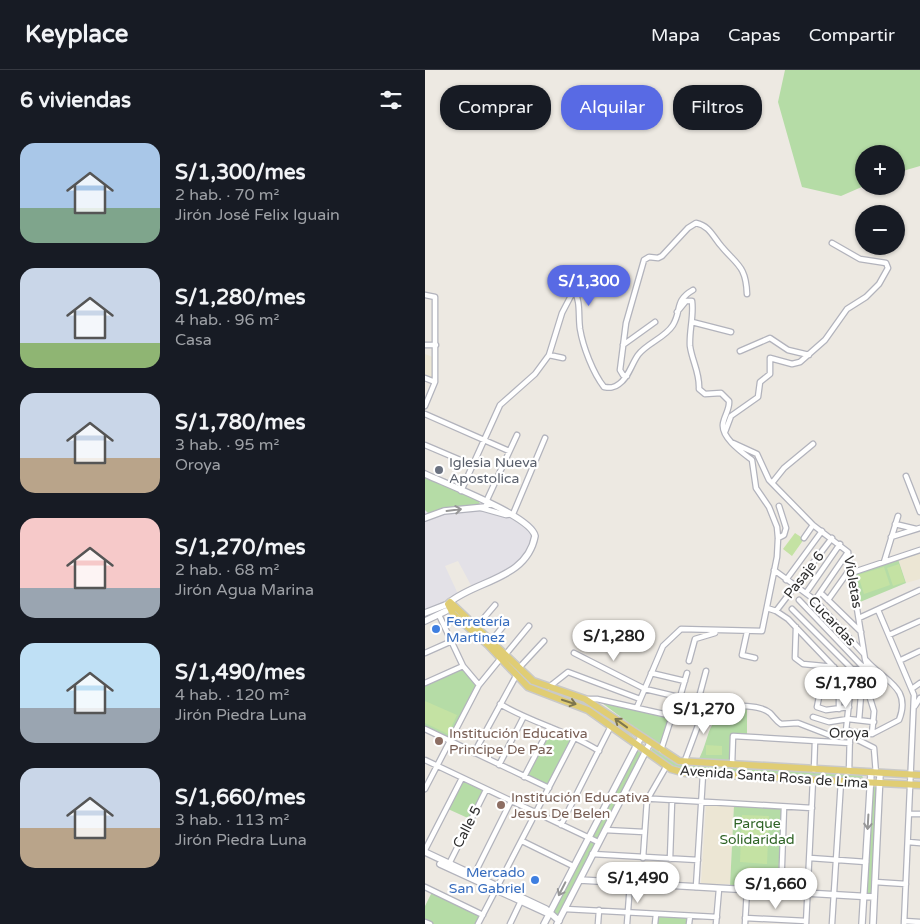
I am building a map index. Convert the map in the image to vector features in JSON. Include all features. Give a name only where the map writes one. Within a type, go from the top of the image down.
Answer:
[{"type":"main road","points":[[425,474],[513,514],[534,530],[535,536],[531,548],[513,568],[439,615],[425,621]]},
{"type":"main road","points":[[426,516],[454,510],[480,508],[487,503]]},
{"type":"main road","points":[[425,613],[450,607]]},
{"type":"main road","name":"Avenida Santa Rosa de Lima","points":[[450,607],[477,626],[492,640],[516,676],[528,687],[588,710],[666,767],[685,773],[920,785]]},
{"type":"main road","name":"Avenida Santa Rosa de Lima","points":[[450,607],[533,681],[585,699],[650,743],[684,762],[920,775]]},
{"type":"main road","points":[[548,696],[549,687]]},
{"type":"main road","points":[[544,924],[587,837],[641,737]]},
{"type":"main road","points":[[425,856],[546,910],[560,923],[598,842],[650,743]]},
{"type":"main road","points":[[862,924],[870,783],[876,774]]},
{"type":"main road","points":[[873,924],[880,783],[876,774]]},
{"type":"main road","points":[[425,851],[473,875],[521,903],[549,914]]},
{"type":"main road","points":[[580,880],[874,898]]},
{"type":"street","points":[[627,376],[623,375],[620,370],[626,324],[644,260],[649,257],[658,258],[662,256],[688,228],[696,223],[708,228],[722,247],[736,260],[743,272],[747,294]]},
{"type":"street","points":[[725,433],[731,416],[758,397],[759,382],[770,374],[770,358],[794,364],[809,355],[825,340],[847,309],[866,297],[879,284],[888,268],[885,263],[855,257],[832,243]]},
{"type":"street","points":[[461,491],[500,405],[531,379],[549,354],[562,313],[574,290],[579,307],[581,331],[598,380],[604,387],[611,388],[619,384],[627,376],[638,355],[674,324],[679,304],[685,295],[693,290]]},
{"type":"street","points":[[425,295],[435,297],[436,345],[435,382],[425,406]]},
{"type":"street","points":[[637,707],[663,645],[673,639],[680,630],[762,632],[779,538],[769,507],[756,488],[753,460],[733,443],[725,433],[723,424],[729,401],[721,393],[705,394],[699,390],[699,377],[691,348],[693,322],[691,300],[686,301],[677,312]]},
{"type":"street","points":[[623,345],[655,322]]},
{"type":"street","points":[[693,322],[731,332]]},
{"type":"street","points":[[740,351],[770,338],[789,350],[809,355]]},
{"type":"street","points":[[425,345],[436,345]]},
{"type":"street","points":[[549,354],[563,358]]},
{"type":"street","points":[[425,378],[435,382]]},
{"type":"street","points":[[425,414],[509,451]]},
{"type":"street","points":[[487,503],[517,435]]},
{"type":"street","points":[[480,508],[506,515],[513,514],[545,438]]},
{"type":"street","name":"Violetas","points":[[733,443],[757,454],[766,476],[772,483],[813,525],[848,552],[872,694],[874,722],[872,734]]},
{"type":"street","points":[[772,483],[784,468],[813,444]]},
{"type":"street","points":[[425,445],[472,465]]},
{"type":"street","points":[[906,476],[920,512]]},
{"type":"street","points":[[779,506],[786,530],[784,535],[779,538]]},
{"type":"street","points":[[884,562],[898,516]]},
{"type":"street","points":[[895,524],[919,528]]},
{"type":"street","points":[[804,538],[813,525]]},
{"type":"street","points":[[891,537],[919,528]]},
{"type":"street","points":[[787,580],[822,531]]},
{"type":"street","name":"Pasaje 6","points":[[776,611],[831,538]]},
{"type":"street","points":[[806,592],[840,544]]},
{"type":"street","points":[[828,600],[851,571],[920,550]]},
{"type":"street","points":[[815,600],[848,552]]},
{"type":"street","name":"Cucardas","points":[[774,570],[815,600],[865,657]]},
{"type":"street","points":[[859,618],[920,590]]},
{"type":"street","points":[[833,593],[836,609]]},
{"type":"street","points":[[823,594],[861,632]]},
{"type":"street","points":[[799,600],[868,670]]},
{"type":"street","points":[[477,626],[495,605]]},
{"type":"street","points":[[767,608],[776,611],[796,627],[849,683]]},
{"type":"street","points":[[792,609],[852,669],[868,670]]},
{"type":"street","points":[[878,610],[913,688],[915,708],[904,923],[920,922]]},
{"type":"street","points":[[439,615],[463,666],[479,685]]},
{"type":"street","points":[[889,635],[920,621]]},
{"type":"street","points":[[492,640],[505,624]]},
{"type":"street","points":[[425,789],[479,685],[529,626]]},
{"type":"street","points":[[796,627],[795,658],[803,664],[834,667]]},
{"type":"street","points":[[689,662],[695,639],[715,633],[716,630]]},
{"type":"street","points":[[747,632],[742,655],[755,658]]},
{"type":"street","points":[[519,668],[544,640]]},
{"type":"street","points":[[425,653],[452,641]]},
{"type":"street","points":[[901,660],[920,651]]},
{"type":"street","points":[[574,653],[645,689],[704,703],[684,762]]},
{"type":"street","name":"Oroya","points":[[699,721],[714,719],[725,709],[737,706],[762,710],[769,713],[781,724],[798,723],[824,734],[833,735],[850,731],[872,734],[899,720],[902,698],[898,687],[865,657]]},
{"type":"street","points":[[425,683],[463,666]]},
{"type":"street","points":[[825,667],[817,707],[826,710],[849,707]]},
{"type":"street","points":[[698,701],[706,671]]},
{"type":"street","points":[[549,687],[568,672],[641,699]]},
{"type":"street","points":[[651,673],[685,681]]},
{"type":"street","points":[[680,697],[687,673]]},
{"type":"street","points":[[475,753],[516,676]]},
{"type":"street","points":[[834,680],[849,683],[872,694]]},
{"type":"street","points":[[913,688],[920,683]]},
{"type":"street","points":[[849,772],[850,731],[848,719],[850,693]]},
{"type":"street","points":[[839,709],[839,694],[872,694]]},
{"type":"street","points":[[859,720],[861,695]]},
{"type":"street","points":[[915,708],[920,698]]},
{"type":"street","points":[[585,699],[597,699],[699,721]]},
{"type":"street","points":[[500,704],[523,718],[575,737],[599,751]]},
{"type":"street","points":[[661,750],[672,716]]},
{"type":"street","points":[[813,717],[829,722],[848,719],[874,722]]},
{"type":"street","points":[[499,764],[523,718]]},
{"type":"street","points":[[561,825],[611,726]]},
{"type":"street","points":[[524,777],[550,727]]},
{"type":"street","points":[[425,729],[549,788]]},
{"type":"street","points":[[850,731],[858,740],[874,748],[876,774]]},
{"type":"street","points":[[732,765],[733,736],[850,743]]},
{"type":"street","points":[[478,924],[575,737]]},
{"type":"street","points":[[814,770],[815,741]]},
{"type":"street","points":[[912,744],[920,744]]},
{"type":"street","points":[[425,760],[598,842]]},
{"type":"street","points":[[643,858],[647,800],[666,767]]},
{"type":"street","points":[[696,887],[703,774]]},
{"type":"street","points":[[425,851],[462,778]]},
{"type":"street","points":[[747,890],[745,921],[806,923],[809,894],[813,780]]},
{"type":"street","points":[[832,924],[841,781]]},
{"type":"street","name":"Calle 5","points":[[449,864],[486,790]]},
{"type":"street","points":[[621,798],[812,808]]},
{"type":"street","points":[[473,875],[511,801]]},
{"type":"street","points":[[670,859],[672,801]]},
{"type":"street","points":[[781,892],[784,807]]},
{"type":"street","points":[[909,814],[920,814]]},
{"type":"street","points":[[605,830],[644,832]]},
{"type":"street","points":[[522,842],[573,866]]},
{"type":"street","points":[[908,842],[920,842]]},
{"type":"street","points":[[592,854],[698,860]]},
{"type":"street","points":[[810,858],[865,862]]},
{"type":"street","points":[[875,882],[906,884]]},
{"type":"street","points":[[627,924],[630,884]]},
{"type":"street","points":[[425,887],[483,915]]},
{"type":"street","points":[[716,924],[719,889]]},
{"type":"street","points":[[510,924],[521,903]]},
{"type":"street","points":[[565,909],[717,917]]},
{"type":"street","points":[[598,924],[599,910]]},
{"type":"street","points":[[655,924],[656,914]]},
{"type":"street","points":[[689,924],[690,916]]},
{"type":"street","points":[[425,922],[429,924]]},
{"type":"shaded area","points":[[425,354],[435,358],[434,380],[425,377]]},
{"type":"shaded area","points":[[425,478],[468,499],[527,520],[535,527],[538,538],[535,547],[519,566],[492,585],[473,589],[458,561],[445,566],[458,594],[425,617]]},
{"type":"shaded area","points":[[920,552],[920,579],[906,583],[898,559]]},
{"type":"shaded area","points":[[706,804],[734,806],[730,884],[701,884]]},
{"type":"green space","points":[[785,70],[920,70],[920,166],[905,170],[905,145],[855,145],[855,190],[841,196],[802,187],[778,102]]},
{"type":"green space","points":[[425,477],[479,501],[480,505],[447,508],[429,514],[425,510]]},
{"type":"green space","points":[[795,533],[804,539],[792,556],[783,549]]},
{"type":"green space","points":[[898,559],[906,583],[860,602],[855,574]]},
{"type":"green space","points":[[899,564],[905,582],[893,586],[887,568]]},
{"type":"green space","points":[[884,567],[890,585],[864,594],[858,575]]},
{"type":"green space","points":[[463,668],[476,686],[449,737],[425,726],[425,685]]},
{"type":"green space","points":[[551,690],[581,700],[603,712],[636,739],[606,720],[550,694]]},
{"type":"green space","points":[[598,700],[671,717],[661,747]]},
{"type":"green space","points":[[425,701],[457,715],[448,734],[425,723]]},
{"type":"green space","points":[[734,708],[747,709],[747,735],[731,735],[730,761],[699,759],[713,723],[724,713]]},
{"type":"green space","points":[[551,728],[573,736],[548,787],[526,776]]},
{"type":"green space","points":[[706,745],[722,746],[722,755],[706,755]]},
{"type":"green space","points":[[636,749],[642,754],[598,840],[590,836]]},
{"type":"green space","points":[[652,749],[673,760],[862,774],[863,779],[679,770],[650,753]]},
{"type":"green space","points":[[462,781],[484,791],[470,819],[448,809]]},
{"type":"green space","points":[[873,786],[877,786],[871,895],[866,894]]},
{"type":"green space","name":"Parque Solidaridad","points":[[734,805],[783,808],[777,889],[730,886]]},
{"type":"green space","points":[[742,815],[769,816],[767,864],[740,862]]},
{"type":"green space","points":[[588,839],[596,843],[558,917],[550,913]]},
{"type":"green space","points":[[748,867],[765,868],[765,878],[747,877]]},
{"type":"green space","points":[[432,892],[480,916],[476,924],[432,924],[425,920],[425,906]]},
{"type":"green space","points":[[658,917],[688,918],[687,924],[657,924]]},
{"type":"place","name":"Iglesia Nueva Apostolica","points":[[439,470]]},
{"type":"place","name":"Ferretería Martinez","points":[[436,629]]},
{"type":"place","name":"Institución Educativa Principe De Paz","points":[[439,741]]},
{"type":"place","name":"Institución Educativa Jesus De Belen","points":[[501,805]]},
{"type":"place","name":"Mercado San Gabriel","points":[[535,880]]}]
